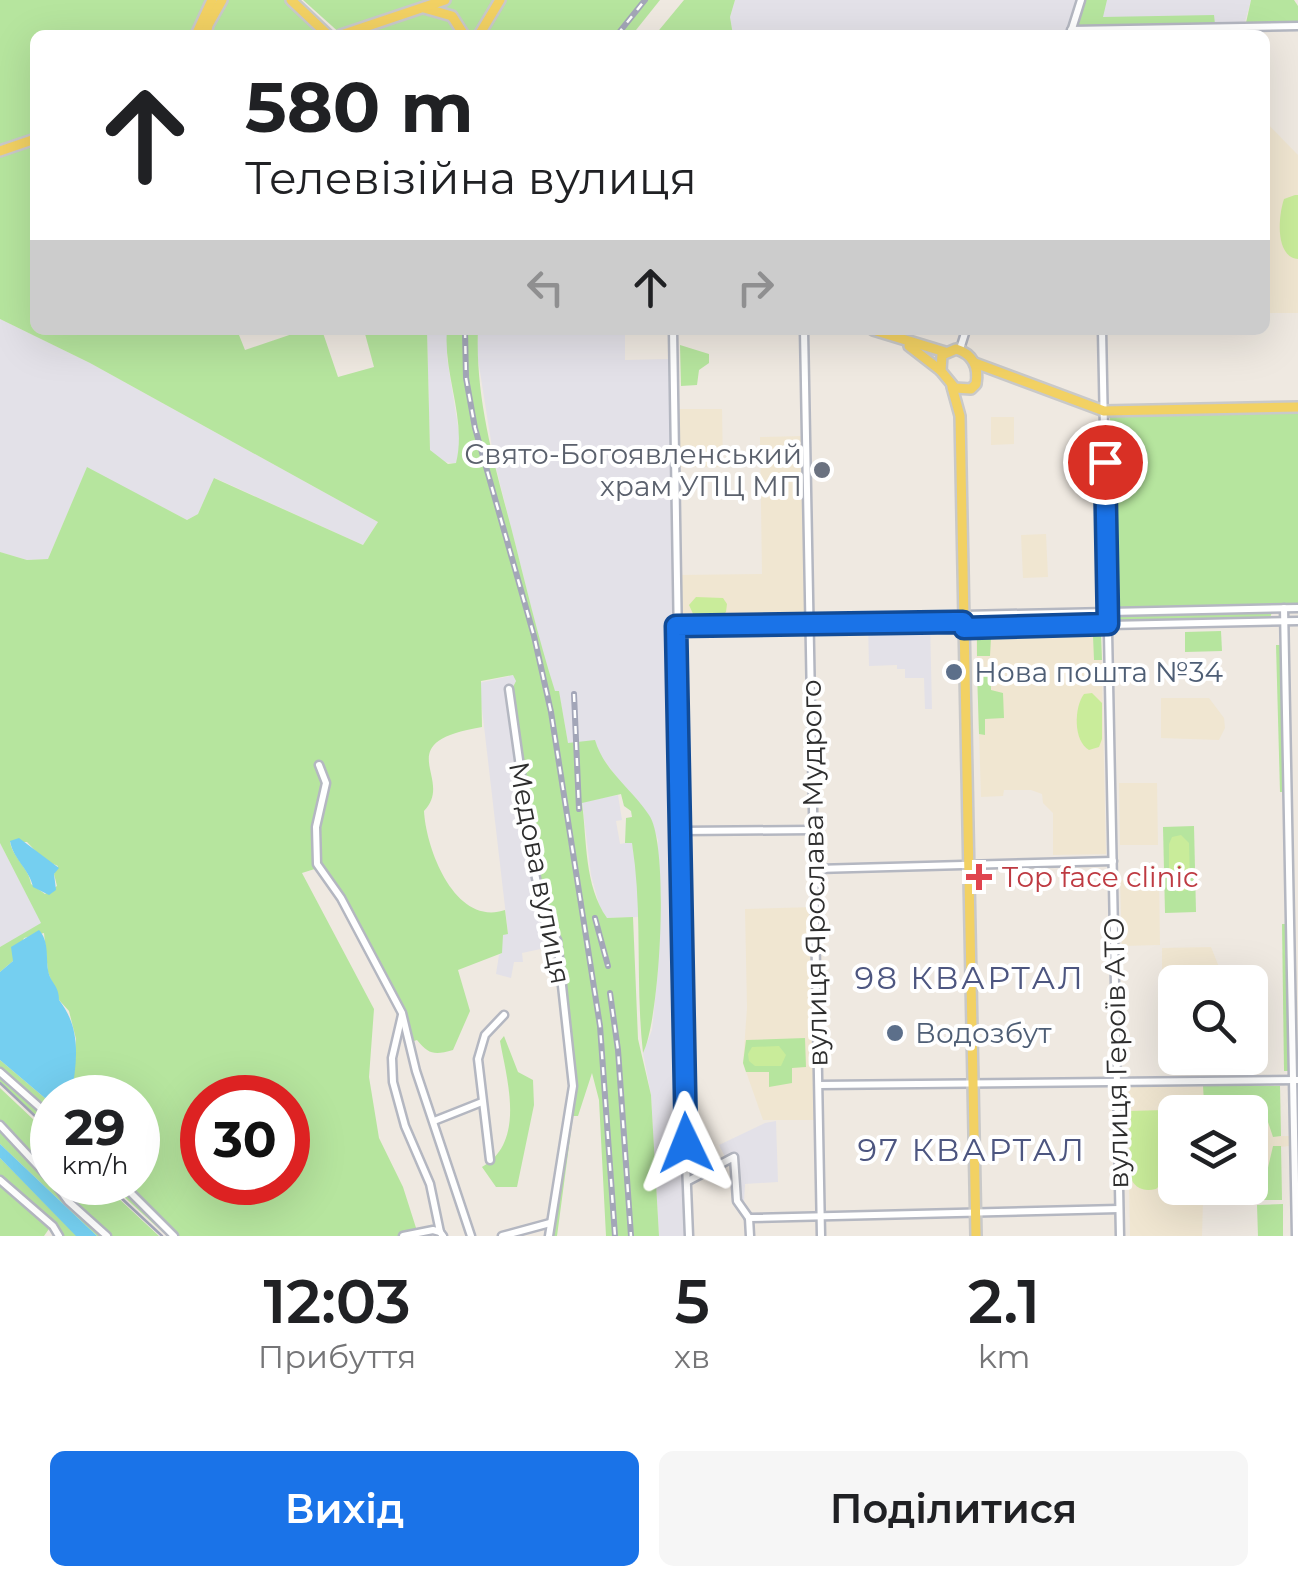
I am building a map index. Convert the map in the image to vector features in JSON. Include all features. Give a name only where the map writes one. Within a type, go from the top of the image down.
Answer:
[{"type":"main road","points":[[198,30],[212,0]]},
{"type":"main road","points":[[207,30],[222,0]]},
{"type":"main road","points":[[291,0],[308,9],[330,30]]},
{"type":"main road","points":[[421,8],[435,0]]},
{"type":"main road","points":[[354,30],[445,0]]},
{"type":"main road","points":[[482,30],[500,0]]},
{"type":"main road","points":[[421,8],[452,16],[461,30]]},
{"type":"main road","points":[[0,151],[30,141]]},
{"type":"main road","points":[[886,335],[944,352],[960,349],[975,364],[1000,376],[1104,411],[1298,407]]},
{"type":"main road","points":[[903,341],[941,371],[952,386],[960,416]]},
{"type":"main road","points":[[941,371],[944,352]]},
{"type":"main road","points":[[973,386],[975,364]]},
{"type":"main road","points":[[976,1236],[960,416],[963,398],[973,386],[982,379],[1000,376]]},
{"type":"main road","points":[[952,386],[963,390],[973,386]]},
{"type":"street","points":[[1071,30],[1082,0]]},
{"type":"street","points":[[1164,30],[1298,26]]},
{"type":"street","points":[[672,335],[682,832],[682,1065],[689,1236]]},
{"type":"street","name":"вулиця Ярослава Мудрого","points":[[804,335],[821,1236]]},
{"type":"street","points":[[960,349],[964,335]]},
{"type":"street","name":"вулиця Героїв АТО","points":[[1102,335],[1120,1236]]},
{"type":"street","points":[[1284,608],[1296,1236]]},
{"type":"street","points":[[963,622],[1108,612],[1298,608]]},
{"type":"street","points":[[676,626],[1298,621]]},
{"type":"street","name":"Медова вулиця","points":[[509,689],[534,873],[544,918],[557,940],[573,1086],[548,1236]]},
{"type":"street","points":[[319,764],[326,783],[316,827],[317,864],[341,898],[402,1013],[416,1071],[471,1236]]},
{"type":"street","points":[[682,832],[813,830]]},
{"type":"street","points":[[816,869],[1113,861]]},
{"type":"street","points":[[402,1013],[392,1058],[393,1082],[430,1184],[442,1234]]},
{"type":"street","points":[[490,1160],[478,1066],[486,1033],[504,1015]]},
{"type":"street","points":[[0,1072],[30,1099]]},
{"type":"street","points":[[819,1085],[1296,1080]]},
{"type":"street","points":[[434,1120],[482,1102]]},
{"type":"street","points":[[0,1125],[30,1157]]},
{"type":"street","points":[[687,1182],[734,1157],[737,1202],[750,1218],[750,1236]]},
{"type":"street","points":[[0,1180],[53,1226],[59,1236]]},
{"type":"street","points":[[72,1205],[107,1236]]},
{"type":"street","points":[[143,1205],[174,1236]]},
{"type":"street","points":[[750,1218],[1120,1209]]},
{"type":"street","points":[[502,1236],[550,1223]]},
{"type":"street","points":[[402,1236],[432,1230],[442,1234]]},
{"type":"shaded area","points":[[735,0],[1251,0],[1244,25],[1073,30],[732,30],[730,17]]},
{"type":"shaded area","points":[[1270,126],[1298,155],[1298,313],[1270,313]]},
{"type":"shaded area","points":[[0,319],[90,363],[378,522],[363,545],[215,478],[198,514],[187,520],[87,468],[48,559],[27,560],[0,552]]},
{"type":"shaded area","points":[[427,335],[447,335],[461,445],[456,464],[441,461],[430,450]]},
{"type":"shaded area","points":[[478,335],[625,335],[625,360],[669,359],[689,1236],[659,1236],[651,1095],[643,1053],[652,1030],[658,970],[658,840],[649,815],[599,753],[568,743],[559,692],[555,692],[543,654],[494,460],[477,353]]},
{"type":"shaded area","points":[[674,409],[722,409],[723,467],[675,467]]},
{"type":"shaded area","points":[[991,417],[1014,417],[1014,444],[991,445]]},
{"type":"shaded area","points":[[806,436],[809,624],[677,626],[676,575],[762,574],[760,437]]},
{"type":"shaded area","points":[[1046,534],[1048,577],[1023,578],[1021,535]]},
{"type":"shaded area","points":[[930,622],[932,709],[925,709],[924,678],[905,678],[905,669],[897,669],[897,665],[869,666],[868,623]]},
{"type":"shaded area","points":[[1101,634],[1106,854],[1053,855],[1053,813],[1043,803],[1042,794],[1004,790],[1003,796],[981,797],[976,635]]},
{"type":"shaded area","points":[[514,675],[516,681],[510,693],[545,918],[559,945],[522,953],[523,962],[514,962],[511,978],[496,974],[501,941],[508,933],[479,683]]},
{"type":"shaded area","points":[[1161,698],[1209,698],[1224,718],[1225,728],[1219,740],[1161,738]]},
{"type":"shaded area","points":[[1119,783],[1157,783],[1158,845],[1120,845]]},
{"type":"shaded area","points":[[618,795],[622,820],[616,821],[620,844],[632,842],[639,888],[638,917],[607,918],[600,908],[591,875],[582,802]]},
{"type":"shaded area","points":[[0,843],[42,924],[0,947]]},
{"type":"shaded area","points":[[1159,879],[1160,945],[1122,946],[1120,880]]},
{"type":"shaded area","points":[[816,907],[820,1120],[763,1120],[743,1063],[747,1008],[745,909]]},
{"type":"shaded area","points":[[1211,947],[1218,965],[1162,965],[1162,948]]},
{"type":"shaded area","points":[[1280,1086],[1281,1136],[1289,1136],[1289,1146],[1281,1147],[1282,1200],[1268,1200],[1268,1095],[1158,1095],[1158,1205],[1203,1205],[1202,1236],[1130,1236],[1127,1087]]},
{"type":"shaded area","points":[[776,1121],[778,1182],[745,1184],[744,1202],[736,1202],[735,1158],[726,1159],[719,1145]]},
{"type":"green space","points":[[0,0],[210,0],[196,30],[30,30],[30,136],[0,146]]},
{"type":"green space","points":[[224,0],[285,0],[319,30],[210,30]]},
{"type":"green space","points":[[303,0],[660,0],[636,30],[336,30]]},
{"type":"green space","points":[[684,0],[735,0],[730,17],[732,30],[659,30]]},
{"type":"green space","points":[[1085,0],[1107,0],[1103,17],[1214,15],[1215,24],[1075,27]]},
{"type":"green space","points":[[1251,0],[1294,0],[1298,22],[1246,23]]},
{"type":"green space","points":[[30,146],[30,334],[0,319],[0,156]]},
{"type":"green space","points":[[1295,195],[1298,259],[1285,251],[1280,235],[1284,199]]},
{"type":"green space","points":[[33,335],[239,335],[245,350],[289,335],[324,335],[338,377],[374,367],[365,335],[427,335],[430,450],[448,464],[456,463],[459,430],[447,335],[478,335],[479,380],[492,454],[543,650],[555,691],[559,691],[568,743],[595,740],[612,770],[649,815],[655,832],[661,895],[658,971],[643,1053],[635,869],[632,843],[625,843],[626,818],[632,817],[631,811],[624,806],[621,794],[582,803],[590,877],[600,905],[607,918],[633,917],[638,1039],[651,1095],[659,1236],[606,1236],[599,1100],[592,1073],[578,1116],[573,1116],[557,1236],[550,1236],[574,1086],[558,940],[545,918],[510,693],[516,681],[513,675],[481,681],[482,727],[453,734],[437,742],[430,752],[432,799],[424,811],[437,864],[458,896],[472,907],[487,912],[505,910],[508,934],[503,935],[502,953],[458,970],[470,1011],[453,1050],[433,1052],[417,1040],[411,1042],[403,1012],[321,867],[302,873],[374,1009],[369,1077],[379,1138],[403,1187],[417,1231],[403,1236],[167,1236],[133,1205],[160,1205],[160,1075],[73,1075],[76,1039],[69,1011],[59,1000],[48,972],[44,933],[24,938],[13,961],[0,972],[0,947],[41,923],[0,843],[0,552],[27,560],[48,559],[87,467],[187,520],[198,514],[214,478],[363,545],[378,522]],"holes":[[[10,842],[27,842],[44,860],[58,866],[54,874],[57,886],[45,894],[31,884]]]},
{"type":"green space","points":[[680,345],[709,354],[709,363],[699,370],[697,385],[681,386]]},
{"type":"green space","points":[[1298,412],[1298,605],[1113,609],[1110,417]]},
{"type":"green space","points":[[696,597],[723,598],[726,612],[720,617],[694,616],[689,605]]},
{"type":"green space","points":[[1272,612],[1270,618],[1119,622],[1116,617],[1118,614]]},
{"type":"green space","points":[[1098,614],[1102,619],[1098,622],[973,622],[976,616],[983,619]]},
{"type":"green space","points":[[1221,631],[1222,651],[1185,652],[1185,632]]},
{"type":"green space","points":[[1101,634],[1102,660],[1094,660],[1093,636],[991,638],[990,656],[977,656],[977,635]]},
{"type":"green space","points":[[1276,645],[1282,645],[1285,792],[1280,792]]},
{"type":"green space","points":[[977,671],[990,671],[991,690],[1003,693],[1004,718],[985,719],[985,735],[979,734]]},
{"type":"green space","points":[[1092,693],[1102,703],[1102,739],[1099,747],[1089,750],[1080,739],[1077,715],[1084,694]]},
{"type":"green space","points":[[1194,826],[1196,912],[1165,913],[1163,827]]},
{"type":"green space","points":[[1181,835],[1189,843],[1190,883],[1179,892],[1169,884],[1169,844],[1172,837]]},
{"type":"green space","points":[[1282,924],[1286,924],[1289,1071],[1284,1071]]},
{"type":"green space","points":[[504,1036],[518,1072],[533,1080],[534,1105],[517,1187],[496,1187],[482,1167],[496,1156],[509,1126],[509,1091],[500,1041]]},
{"type":"green space","points":[[805,1038],[806,1067],[792,1068],[792,1083],[769,1087],[769,1072],[746,1072],[746,1040]]},
{"type":"green space","points":[[779,1046],[786,1055],[781,1066],[755,1066],[749,1061],[752,1047]]},
{"type":"green space","points":[[0,1060],[30,1085],[30,1110],[0,1082]]},
{"type":"green space","points":[[1203,1086],[1280,1086],[1281,1136],[1273,1137],[1268,1122],[1268,1095],[1204,1095]]},
{"type":"green space","points":[[0,1088],[30,1116],[30,1172],[0,1144]]},
{"type":"green space","points":[[1158,1110],[1156,1189],[1137,1186],[1130,1176],[1129,1111]]},
{"type":"green space","points":[[1273,1146],[1281,1146],[1282,1200],[1268,1200]]},
{"type":"green space","points":[[0,1158],[30,1188],[30,1205],[46,1205],[77,1236],[60,1236],[0,1178]]},
{"type":"green space","points":[[0,1181],[51,1226],[44,1236],[0,1236]]},
{"type":"green space","points":[[1283,1204],[1283,1236],[1258,1236],[1257,1205]]},
{"type":"green space","points":[[64,1205],[126,1205],[159,1236],[97,1236]]},
{"type":"water","points":[[19,838],[59,868],[54,874],[56,890],[49,895],[33,887],[14,853],[10,841]]},
{"type":"water","points":[[39,930],[42,934],[49,974],[74,1034],[74,1075],[30,1075],[30,1085],[0,1060],[0,972],[13,961],[11,947]]},
{"type":"water","points":[[0,1144],[30,1172],[30,1189],[0,1158]]},
{"type":"water","points":[[46,1205],[64,1205],[97,1236],[76,1236]]},
{"type":"tram line","points":[[0,1083],[30,1111]]},
{"type":"tram line","points":[[129,1205],[162,1236]]},
{"type":"railway","points":[[621,30],[645,0]]},
{"type":"railway","points":[[465,335],[466,378],[475,428],[534,636],[551,712],[600,1026],[615,1236]]},
{"type":"railway","points":[[574,694],[579,809]]},
{"type":"railway","points":[[595,918],[608,966]]},
{"type":"railway","points":[[610,993],[618,1050],[631,1236]]},
{"type":"place","name":"Свято-Богоявленський храм УПЦ МП","points":[[822,470]]},
{"type":"place","name":"Нова пошта №34","points":[[954,672]]},
{"type":"place","name":"Top face clinic","points":[[979,877]]},
{"type":"place","name":"Водозбут","points":[[895,1033]]},
{"type":"district","name":"98 КВАРТАЛ","points":[[970,978]]},
{"type":"district","name":"97 КВАРТАЛ","points":[[972,1150]]},
{"type":"route","points":[[686,1143],[676,626],[963,622],[964,628],[1108,624],[1105,462]]}]
